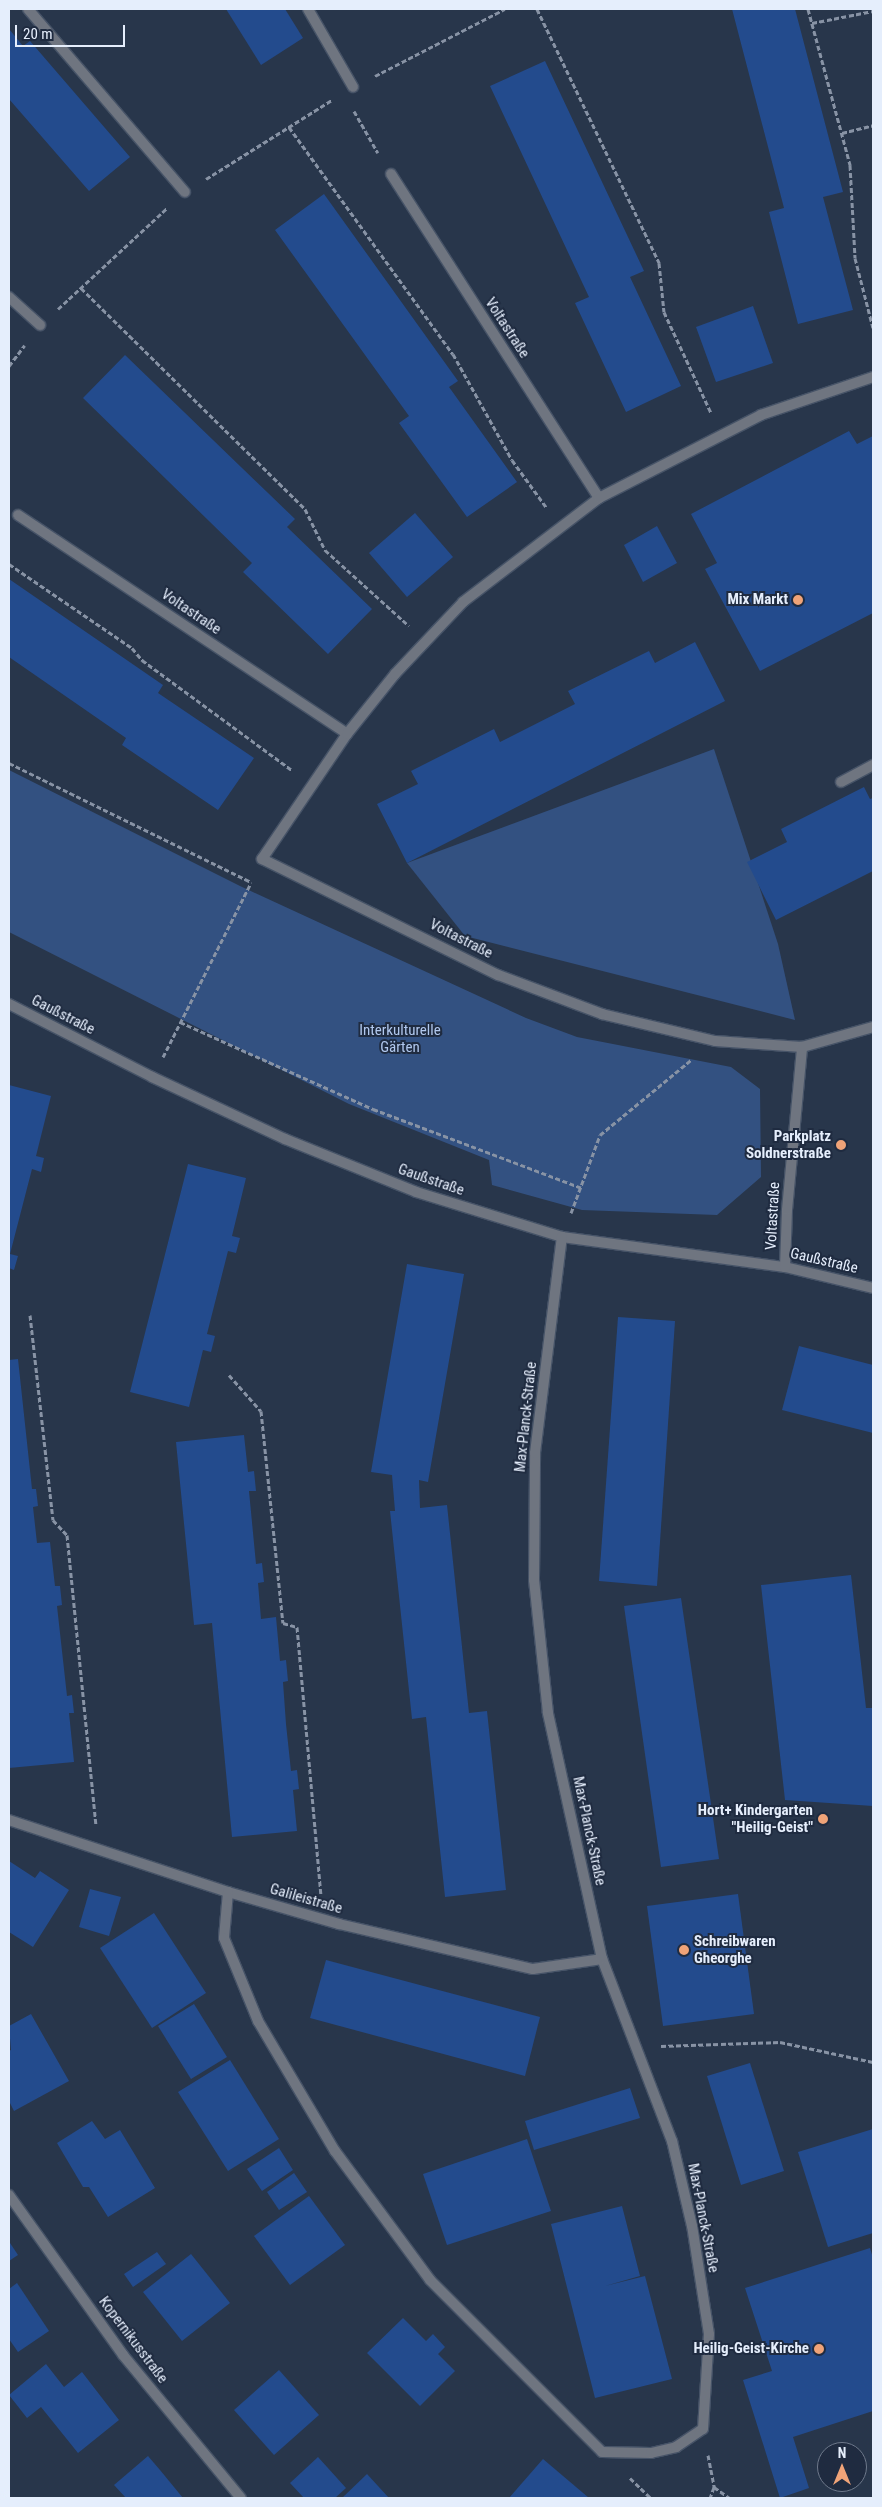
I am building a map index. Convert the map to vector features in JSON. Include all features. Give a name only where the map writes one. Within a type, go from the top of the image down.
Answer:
[{"type":"street","points":[[28,9],[185,192]]},
{"type":"street","points":[[308,9],[349,90]]},
{"type":"street","name":"Voltastraße","points":[[391,174],[599,498]]},
{"type":"street","points":[[9,297],[40,325]]},
{"type":"street","points":[[262,860],[347,734],[426,641],[463,602],[599,498],[761,416],[873,377]]},
{"type":"street","name":"Voltastraße","points":[[18,515],[347,734]]},
{"type":"street","points":[[841,782],[873,765]]},
{"type":"street","name":"Voltastraße","points":[[262,860],[498,975],[602,1014],[715,1041],[802,1047],[873,1027]]},
{"type":"street","name":"Gaußstraße","points":[[9,1004],[152,1077],[285,1138],[416,1192],[562,1237],[785,1267],[873,1288]]},
{"type":"street","name":"Voltastraße","points":[[785,1267],[786,1210],[802,1047]]},
{"type":"street","name":"Max-Planck-Straße","points":[[562,1237],[535,1453],[534,1580],[548,1712],[602,1959],[638,2046],[672,2141],[692,2226],[709,2334],[703,2429]]},
{"type":"street","name":"Galileistraße","points":[[9,1820],[228,1892],[323,1919],[533,1969],[602,1959]]},
{"type":"street","points":[[228,1892],[224,1938],[258,2021],[335,2151],[430,2280],[602,2452],[651,2453],[676,2447],[703,2429]]},
{"type":"street","name":"Kopernikusstraße","points":[[9,2195],[123,2355],[241,2498]]},
{"type":"path","points":[[9,366],[40,325],[185,192],[349,90],[505,9]]},
{"type":"path","points":[[537,9],[659,263],[664,312],[722,436]]},
{"type":"path","points":[[808,9],[850,165],[855,258],[873,328]]},
{"type":"path","points":[[812,23],[873,11]]},
{"type":"path","points":[[349,90],[391,174]]},
{"type":"path","points":[[842,133],[873,125]]},
{"type":"path","points":[[290,127],[453,354],[512,460],[562,527]]},
{"type":"path","points":[[80,288],[306,509],[325,550],[426,641]]},
{"type":"path","points":[[9,564],[132,648],[142,660],[312,785]]},
{"type":"path","points":[[9,763],[251,883]]},
{"type":"path","points":[[152,1077],[262,860]]},
{"type":"path","points":[[180,1022],[373,1109],[582,1188]]},
{"type":"path","points":[[562,1237],[600,1136],[715,1041]]},
{"type":"path","points":[[30,1314],[52,1520],[67,1535],[98,1849]]},
{"type":"path","points":[[229,1375],[261,1411],[284,1623],[297,1627],[323,1919]]},
{"type":"path","points":[[638,2046],[780,2042],[873,2062]]},
{"type":"path","points":[[703,2429],[714,2487],[710,2498]]},
{"type":"path","points":[[714,2487],[730,2498]]},
{"type":"green space","points":[[714,749],[778,944],[795,1020],[465,936],[407,863]]},
{"type":"green space","name":"Interkulturelle Gärten","points":[[9,770],[240,886],[526,1018],[577,1037],[731,1067],[760,1089],[761,1177],[717,1215],[582,1210],[492,1185],[489,1160],[349,1104],[9,932]]},
{"type":"building","points":[[226,9],[285,9],[303,38],[261,65]]},
{"type":"building","points":[[732,9],[795,9],[843,192],[823,197],[853,310],[798,324],[769,212],[784,208]]},
{"type":"building","points":[[9,29],[23,46],[30,41],[130,157],[89,191],[9,99]]},
{"type":"building","points":[[545,61],[644,271],[630,277],[681,386],[626,412],[575,303],[589,297],[490,86]]},
{"type":"building","points":[[324,194],[458,381],[449,387],[517,482],[467,517],[399,423],[409,416],[275,230]]},
{"type":"building","points":[[753,306],[773,363],[716,382],[696,327]]},
{"type":"building","points":[[125,355],[295,519],[287,527],[372,609],[328,654],[243,572],[252,563],[83,398]]},
{"type":"building","points":[[849,431],[857,444],[873,436],[873,613],[760,671],[705,569],[717,563],[691,514]]},
{"type":"building","points":[[415,513],[453,557],[407,597],[369,553]]},
{"type":"building","points":[[657,526],[677,563],[643,582],[624,545]]},
{"type":"building","points":[[9,579],[163,685],[158,693],[254,758],[218,810],[122,745],[126,738],[9,657]]},
{"type":"building","points":[[695,642],[725,701],[407,863],[377,804],[418,784],[411,771],[494,729],[500,742],[575,704],[568,691],[649,651],[655,663]]},
{"type":"building","points":[[864,787],[870,799],[873,798],[873,871],[776,920],[747,862],[787,842],[781,829]]},
{"type":"building","points":[[9,1085],[51,1096],[36,1156],[44,1158],[41,1172],[32,1169],[10,1254],[18,1256],[14,1270],[9,1268]]},
{"type":"building","points":[[188,1164],[246,1178],[232,1236],[240,1238],[236,1253],[228,1251],[207,1334],[215,1336],[211,1352],[203,1350],[189,1407],[130,1392]]},
{"type":"building","points":[[407,1264],[464,1274],[428,1482],[419,1480],[420,1508],[447,1505],[469,1713],[487,1711],[506,1890],[445,1897],[426,1717],[412,1719],[390,1511],[395,1511],[392,1475],[371,1472]]},
{"type":"building","points":[[618,1317],[675,1321],[657,1586],[599,1581]]},
{"type":"building","points":[[799,1346],[873,1365],[873,1433],[782,1410]]},
{"type":"building","points":[[18,1359],[32,1489],[36,1489],[38,1506],[33,1507],[37,1543],[50,1542],[55,1586],[60,1586],[62,1605],[57,1606],[67,1696],[72,1695],[74,1713],[69,1713],[74,1762],[9,1768],[9,1360]]},
{"type":"building","points":[[244,1435],[248,1472],[254,1471],[256,1491],[249,1491],[256,1564],[262,1563],[264,1582],[258,1583],[261,1619],[276,1617],[280,1661],[286,1660],[288,1681],[283,1682],[286,1724],[291,1771],[297,1770],[299,1789],[293,1790],[297,1831],[232,1837],[212,1623],[194,1625],[176,1442]]},
{"type":"building","points":[[851,1575],[866,1708],[873,1708],[873,1806],[785,1800],[761,1585]]},
{"type":"building","points":[[681,1598],[719,1859],[661,1867],[624,1606]]},
{"type":"building","points":[[9,1861],[35,1878],[40,1871],[69,1890],[33,1947],[9,1932]]},
{"type":"building","points":[[90,1889],[121,1897],[109,1936],[79,1927]]},
{"type":"building","points":[[738,1894],[754,2014],[663,2026],[647,1906]]},
{"type":"building","points":[[154,1913],[206,1993],[152,2028],[100,1948]]},
{"type":"building","points":[[326,1960],[540,2017],[525,2076],[310,2018]]},
{"type":"building","points":[[194,2004],[227,2057],[191,2079],[158,2026]]},
{"type":"building","points":[[31,2014],[69,2081],[14,2111],[9,2101],[9,2051],[11,2050],[9,2026]]},
{"type":"building","points":[[230,2060],[279,2139],[228,2171],[178,2092]]},
{"type":"building","points":[[750,2063],[784,2171],[741,2185],[707,2076]]},
{"type":"building","points":[[630,2088],[640,2118],[534,2150],[525,2121]]},
{"type":"building","points":[[92,2121],[105,2139],[120,2130],[155,2188],[108,2217],[89,2187],[83,2187],[57,2143]]},
{"type":"building","points":[[873,2129],[873,2233],[828,2247],[798,2152]]},
{"type":"building","points":[[527,2139],[551,2211],[447,2245],[423,2174]]},
{"type":"building","points":[[279,2148],[293,2170],[262,2191],[247,2169]]},
{"type":"building","points":[[294,2173],[307,2192],[279,2210],[267,2192]]},
{"type":"building","points":[[309,2196],[345,2245],[290,2285],[254,2236]]},
{"type":"building","points":[[622,2206],[640,2276],[605,2286],[645,2276],[672,2379],[595,2398],[551,2224]]},
{"type":"building","points":[[9,2244],[18,2255],[9,2261]]},
{"type":"building","name":"Heilig-Geist-Kirche","points":[[870,2248],[873,2258],[873,2411],[793,2437],[809,2488],[780,2498],[743,2380],[772,2371],[745,2288]]},
{"type":"building","points":[[157,2252],[166,2264],[133,2287],[124,2274]]},
{"type":"building","points":[[191,2254],[230,2303],[182,2341],[143,2292]]},
{"type":"building","points":[[17,2283],[49,2331],[18,2352],[9,2339],[9,2289]]},
{"type":"building","points":[[403,2318],[426,2341],[433,2334],[445,2347],[438,2354],[455,2371],[420,2406],[367,2353]]},
{"type":"building","points":[[46,2364],[64,2387],[82,2372],[119,2420],[78,2453],[41,2407],[27,2418],[9,2395]]},
{"type":"building","points":[[279,2370],[319,2415],[274,2455],[234,2410]]},
{"type":"building","points":[[148,2456],[183,2498],[126,2498],[114,2485]]},
{"type":"building","points":[[318,2457],[346,2488],[335,2498],[304,2498],[290,2483]]},
{"type":"building","points":[[543,2459],[589,2498],[509,2498]]},
{"type":"building","points":[[367,2474],[389,2498],[342,2498]]},
{"type":"place","name":"Mix Markt","points":[[798,600]]},
{"type":"place","name":"Parkplatz Soldnerstraße","points":[[841,1145]]},
{"type":"place","name":"Hort+ Kindergarten \"Heilig-Geist\"","points":[[823,1819]]},
{"type":"place","name":"Schreibwaren Gheorghe","points":[[684,1950]]},
{"type":"place","name":"Heilig-Geist-Kirche","points":[[819,2349]]}]
